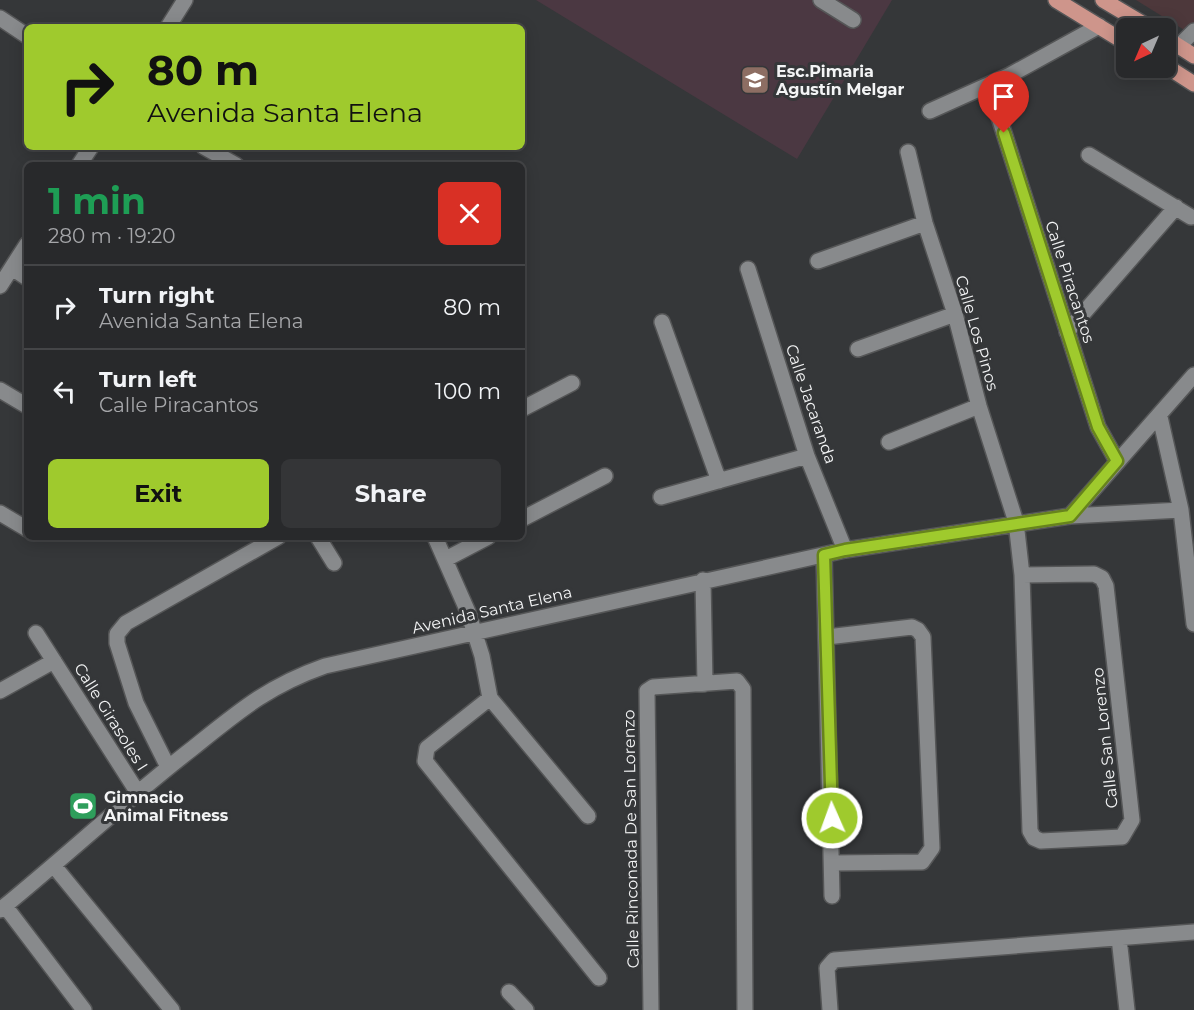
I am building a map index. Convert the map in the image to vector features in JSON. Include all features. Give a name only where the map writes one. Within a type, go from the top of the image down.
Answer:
[{"type":"main road","points":[[1056,0],[1116,37]]},
{"type":"main road","points":[[1103,0],[1133,18]]},
{"type":"main road","points":[[1176,45],[1194,56]]},
{"type":"main road","points":[[1176,72],[1194,84]]},
{"type":"street","points":[[170,24],[185,0]]},
{"type":"street","points":[[821,0],[853,20]]},
{"type":"street","points":[[0,18],[24,34]]},
{"type":"street","points":[[930,111],[1010,75],[1099,26]]},
{"type":"street","points":[[1176,40],[1194,31]]},
{"type":"street","name":"Calle Piracantos","points":[[997,111],[1098,427],[1117,461]]},
{"type":"street","points":[[209,150],[231,162]]},
{"type":"street","name":"Calle Los Pinos","points":[[908,152],[925,223],[955,314],[979,406],[1016,522]]},
{"type":"street","points":[[1089,155],[1191,217]]},
{"type":"street","points":[[1067,332],[1176,207]]},
{"type":"street","points":[[818,261],[925,223]]},
{"type":"street","points":[[0,286],[24,249]]},
{"type":"street","points":[[12,268],[24,276]]},
{"type":"street","name":"Calle Jacaranda","points":[[748,269],[807,456],[845,550]]},
{"type":"street","points":[[858,349],[955,314]]},
{"type":"street","points":[[662,322],[719,481]]},
{"type":"street","points":[[1070,516],[1117,461],[1160,417],[1194,375]]},
{"type":"street","points":[[525,408],[572,383]]},
{"type":"street","points":[[0,390],[24,404]]},
{"type":"street","points":[[889,442],[979,406]]},
{"type":"street","points":[[1160,417],[1181,510],[1194,624]]},
{"type":"street","points":[[661,497],[807,456]]},
{"type":"street","points":[[525,517],[605,476]]},
{"type":"street","points":[[1181,510],[1194,519]]},
{"type":"street","name":"Avenida Santa Elena","points":[[3,908],[168,767],[260,695],[289,679],[325,666],[845,550],[1016,522],[1070,516],[1181,510]]},
{"type":"street","points":[[0,513],[24,527]]},
{"type":"street","name":"Calle San Lorenzo","points":[[1016,522],[1022,575],[1030,831],[1034,838],[1041,841],[1122,837],[1132,820],[1106,586],[1102,578],[1094,574],[1022,575]]},
{"type":"street","points":[[168,767],[136,703],[117,643],[120,628],[273,540]]},
{"type":"street","points":[[320,540],[334,563]]},
{"type":"street","points":[[436,540],[468,612],[482,656],[490,698],[588,816]]},
{"type":"street","points":[[446,559],[482,540]]},
{"type":"street","points":[[824,555],[832,896]]},
{"type":"street","points":[[704,580],[705,684]]},
{"type":"street","points":[[827,637],[912,627],[918,630],[923,637],[932,848],[922,862],[833,863]]},
{"type":"street","name":"Calle Girasoles I","points":[[36,633],[138,793]]},
{"type":"street","name":"Calle Girasoles I","points":[[0,691],[54,661]]},
{"type":"street","name":"Calle Rinconada De San Lorenzo","points":[[651,1010],[647,691],[653,687],[737,681],[743,689],[745,1010]]},
{"type":"street","points":[[490,698],[427,748],[425,761],[599,978]]},
{"type":"street","points":[[54,866],[172,1010]]},
{"type":"street","points":[[3,908],[84,1010]]},
{"type":"street","points":[[830,1010],[827,968],[834,960],[1194,932]]},
{"type":"street","points":[[1119,938],[1127,1010]]},
{"type":"street","points":[[509,992],[526,1010]]},
{"type":"shaded area","name":"Esc.Pimaria Agustín Melgar","points":[[536,0],[892,0],[797,159]]},
{"type":"shaded area","points":[[1136,0],[1194,0],[1194,36],[1176,25],[1176,18],[1165,18]]},
{"type":"place","name":"Esc.Pimaria Agustín Melgar","points":[[755,80]]},
{"type":"place","name":"Gimnacio Animal Fitness","points":[[83,806]]},
{"type":"route","points":[[832,818],[824,555],[1016,522],[1070,516],[1117,461],[1098,427],[1004,133]]}]
